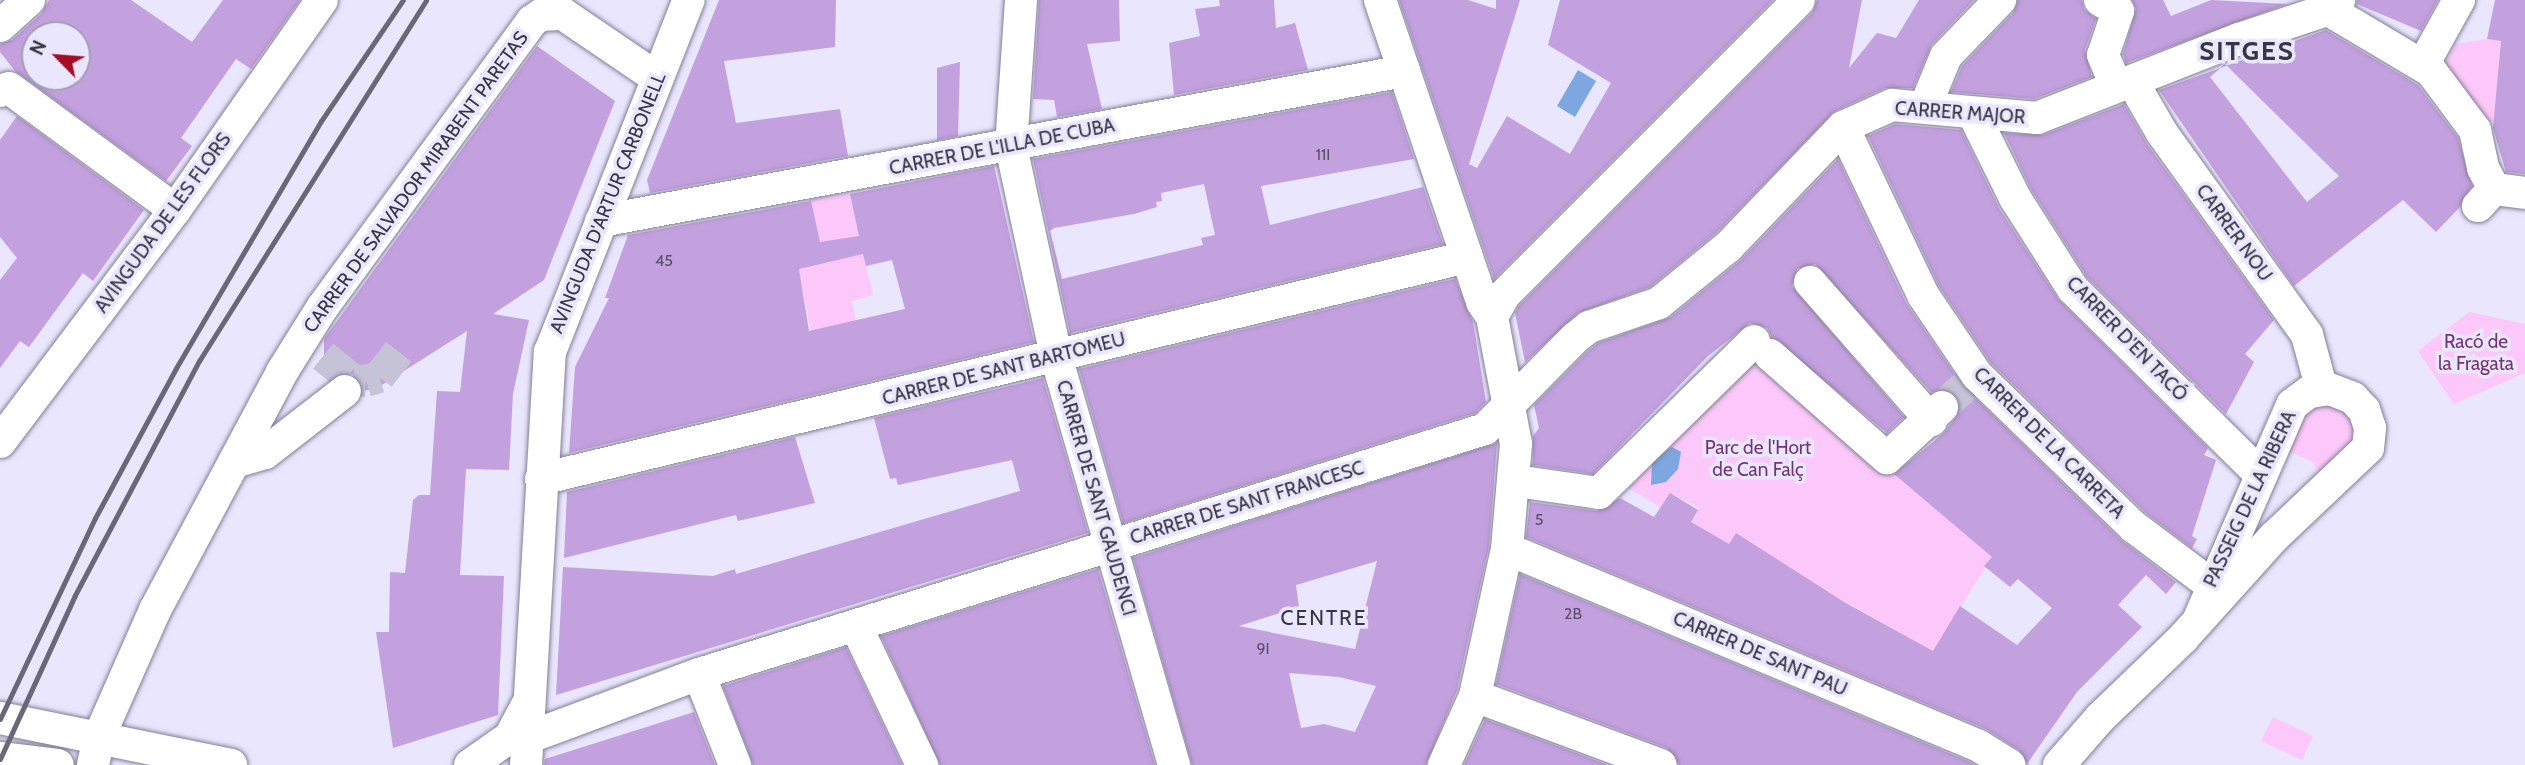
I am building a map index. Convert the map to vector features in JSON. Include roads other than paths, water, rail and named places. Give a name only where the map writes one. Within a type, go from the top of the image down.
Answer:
[{"type":"street","points":[[0,26],[29,0]]},
{"type":"street","name":"AVINGUDA DE LES FLORS","points":[[0,442],[175,210],[322,0]]},
{"type":"street","name":"AVINGUDA D'ARTUR CARBONELL","points":[[527,751],[550,352],[689,0]]},
{"type":"street","name":"CARRER DE SANT GAUDENCI","points":[[1021,0],[1011,146],[1056,356],[1108,546],[1174,765]]},
{"type":"street","points":[[1380,0],[1477,288],[1492,317],[1516,444],[1516,481],[1507,549],[1475,696],[1444,765]]},
{"type":"street","points":[[1492,317],[1504,295],[1799,0]]},
{"type":"street","points":[[1924,107],[1946,56],[2000,0]]},
{"type":"street","name":"CARRER NOU","points":[[2100,0],[2119,11],[2102,55],[2307,335],[2322,390]]},
{"type":"street","points":[[2424,63],[2459,0]]},
{"type":"street","points":[[2338,4],[2337,15],[2424,63],[2475,130],[2486,197],[2525,192]]},
{"type":"street","name":"CARRER MAJOR","points":[[1508,408],[1589,327],[1659,303],[1728,247],[1843,127],[1892,106],[1924,107],[1974,115],[2037,118],[2338,4]]},
{"type":"street","name":"CARRER DE SALVADOR MIRABENT PARETAS","points":[[96,751],[155,610],[290,361],[322,308],[531,21],[541,15],[563,14],[657,78]]},
{"type":"street","name":"CARRER DE L'ILLA DE CUBA","points":[[601,221],[1404,71]]},
{"type":"street","points":[[0,91],[9,88],[175,210]]},
{"type":"street","name":"CARRER D'EN TACÓ","points":[[1974,115],[2015,198],[2073,289],[2259,473]]},
{"type":"street","name":"CARRER DE LA CARRETA","points":[[1843,127],[1923,295],[1975,377],[2134,527],[2210,584]]},
{"type":"street","name":"CARRER DE SANT BARTOMEU","points":[[541,479],[1467,257]]},
{"type":"street","points":[[1516,481],[1600,493],[1762,348],[1887,458],[1937,414],[1810,282]]},
{"type":"street","name":"CARRER DE SALVADOR MIRABENT PARETAS","points":[[290,361],[323,356]]},
{"type":"street","name":"PASSEIG DE LA RIBERA","points":[[2059,765],[2066,753],[2198,621],[2273,538],[2368,448],[2370,428],[2364,410],[2353,398],[2322,390],[2309,392],[2291,405],[2210,584],[2198,621]]},
{"type":"street","points":[[234,461],[265,453],[345,391]]},
{"type":"street","name":"CARRER DE SANT FRANCESC","points":[[527,751],[699,674],[857,628],[1108,546],[1465,437],[1485,429],[1508,408]]},
{"type":"street","name":"CARRER DE SANT PAU","points":[[1507,549],[1979,746],[2010,765]]},
{"type":"street","points":[[857,628],[922,765]]},
{"type":"street","points":[[699,674],[735,765]]},
{"type":"street","points":[[1475,696],[1661,765]]},
{"type":"street","name":"AVINGUDA D'ARTUR CARBONELL","points":[[470,765],[510,737],[528,704]]},
{"type":"street","points":[[0,718],[96,751],[231,765]]},
{"type":"street","points":[[0,758],[58,765]]},
{"type":"water","points":[[1578,70],[1596,81],[1575,117],[1557,106]]},
{"type":"water","points":[[1672,447],[1681,452],[1678,469],[1666,482],[1651,485],[1652,461]]},
{"type":"tunnel","points":[[323,356],[353,380],[366,381],[379,377],[402,348]]},
{"type":"tunnel","points":[[1942,407],[1972,380]]},
{"type":"railway","points":[[0,719],[95,518],[176,368],[321,121],[403,0]]},
{"type":"railway","points":[[0,759],[75,595],[199,361],[426,0]]},
{"type":"district","name":"SITGES","points":[[2247,52]]},
{"type":"district","name":"CENTRE","points":[[1324,618]]},
{"type":"park label","name":"Racó de la Fragata","points":[[2476,353]]},
{"type":"park label","name":"Parc de l'Hort de Can Falç","points":[[1758,459]]}]
